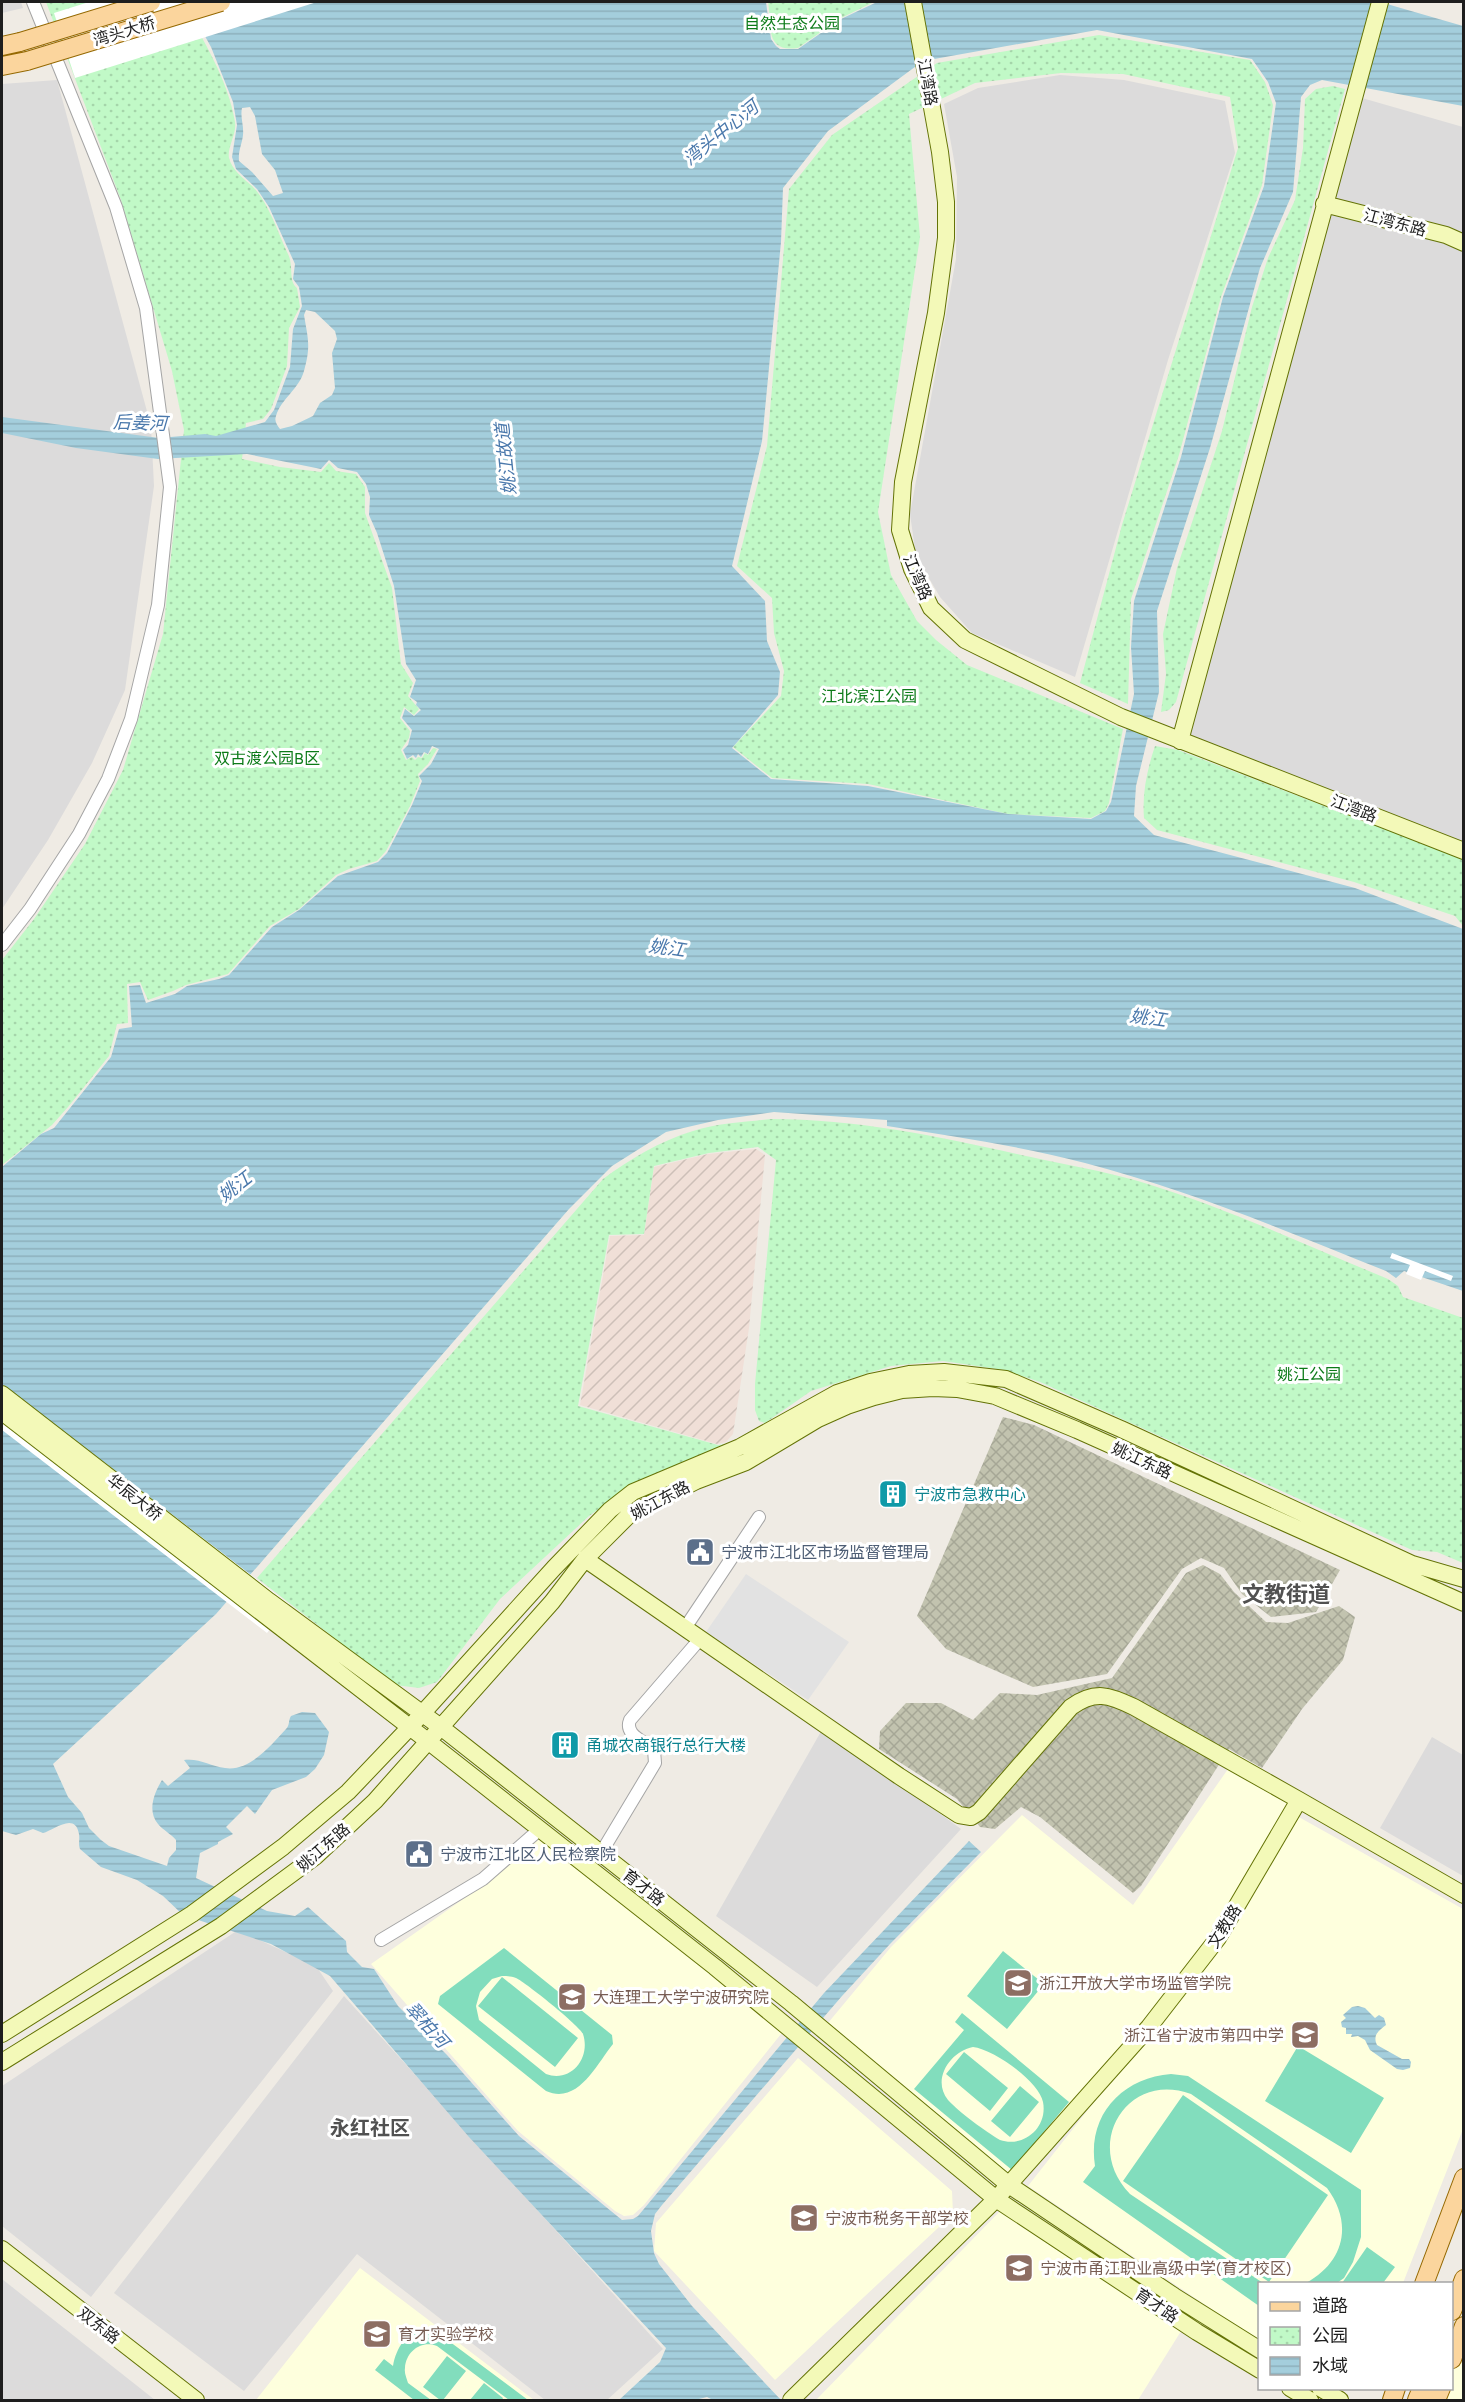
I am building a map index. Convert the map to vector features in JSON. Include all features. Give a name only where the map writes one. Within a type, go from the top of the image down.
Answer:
[{"type":"main road","name":"湾头大桥","points":[[2,45],[20,42],[151,2]]},
{"type":"main road","name":"湾头大桥","points":[[2,66],[27,61],[221,2]]},
{"type":"main road","name":"江湾路","points":[[913,2],[931,93],[946,202],[946,238],[936,313],[903,482],[900,530],[912,569],[931,608],[965,640],[1121,717],[1464,851]]},
{"type":"main road","points":[[1180,741],[1380,2]]},
{"type":"main road","name":"江湾东路","points":[[1324,204],[1446,235],[1464,243]]},
{"type":"main road","name":"姚江东路","points":[[2,2034],[192,1914],[283,1847],[348,1792],[554,1568],[610,1510],[633,1492],[740,1447],[837,1393],[870,1382],[909,1374],[944,1372],[1006,1379],[1121,1429],[1412,1564],[1464,1579]]},
{"type":"main road","name":"姚江东路","points":[[2,2062],[220,1926],[316,1856],[375,1801],[552,1602],[585,1558],[629,1515],[696,1481],[746,1462],[818,1419],[847,1406],[902,1390],[957,1389],[995,1396],[1077,1430],[1464,1603]]},
{"type":"main road","name":"华辰大桥","points":[[2,1394],[265,1606]]},
{"type":"main road","name":"华辰大桥","points":[[2,1412],[265,1606]]},
{"type":"main road","points":[[585,1558],[959,1815],[971,1816],[979,1812],[1071,1707],[1083,1698],[1101,1695],[1134,1707],[1464,1895]]},
{"type":"main road","name":"育才路","points":[[265,1606],[442,1728],[790,2002],[1009,2185],[1174,2296],[1258,2349]]},
{"type":"main road","name":"育才路","points":[[265,1606],[410,1727],[817,2049],[996,2199],[1197,2332],[1258,2369]]},
{"type":"main road","name":"文教路","points":[[1009,2185],[1149,2027],[1218,1938],[1299,1800]]},
{"type":"main road","points":[[1424,2282],[1464,2178]]},
{"type":"main road","points":[[795,2397],[1009,2185]]},
{"type":"main road","points":[[1436,2282],[1464,2210]]},
{"type":"main road","name":"双东路","points":[[2,2249],[196,2400]]},
{"type":"main road","name":"双东路","points":[[2,2262],[181,2400]]},
{"type":"main road","points":[[1453,2308],[1464,2279]]},
{"type":"main road","points":[[1453,2356],[1464,2326]]},
{"type":"main road","points":[[1293,2390],[1310,2400]]},
{"type":"main road","points":[[1323,2390],[1340,2400]]},
{"type":"street","points":[[2,945],[30,909],[79,834],[108,779],[131,719],[158,606],[170,477],[146,308],[116,207],[33,2]]},
{"type":"street","points":[[685,1628],[759,1517]]},
{"type":"street","points":[[601,1854],[656,1762],[654,1750],[629,1731],[630,1720],[700,1639]]},
{"type":"street","points":[[381,1940],[483,1879],[540,1829]]},
{"type":"shaded area","points":[[2,2],[21,2],[23,8],[2,13]]},
{"type":"shaded area","points":[[1060,75],[1124,80],[1225,101],[1235,153],[1168,360],[1075,677],[972,633],[940,597],[916,556],[910,514],[956,259],[957,177],[944,104],[978,88]]},
{"type":"shaded area","points":[[57,80],[151,426],[154,486],[125,690],[92,763],[48,840],[2,909],[2,84]]},
{"type":"shaded area","points":[[1362,98],[1463,127],[1463,846],[1184,739]]},
{"type":"shaded area","points":[[756,1149],[765,1155],[749,1328],[733,1434],[726,1442],[717,1444],[580,1405],[610,1236],[644,1235],[654,1167],[708,1154]]},
{"type":"shaded area","points":[[1003,1417],[1034,1425],[1340,1570],[1316,1612],[1271,1617],[1242,1594],[1224,1568],[1201,1558],[1182,1569],[1107,1674],[1033,1687],[946,1649],[917,1616]]},
{"type":"shaded area","points":[[1203,1565],[1220,1574],[1234,1592],[1266,1622],[1288,1623],[1339,1606],[1355,1617],[1343,1660],[1302,1709],[1262,1768],[1229,1749],[1141,1886],[1133,1893],[1040,1817],[1021,1807],[995,1829],[980,1827],[957,1799],[879,1749],[880,1731],[906,1703],[941,1703],[973,1720],[1000,1693],[1037,1695],[1112,1678],[1186,1573]]},
{"type":"shaded area","points":[[746,1574],[849,1642],[808,1700],[706,1632]]},
{"type":"shaded area","points":[[823,1728],[961,1829],[817,1987],[716,1916]]},
{"type":"shaded area","points":[[1432,1737],[1463,1755],[1463,1876],[1380,1828]]},
{"type":"shaded area","name":"浙江开放大学市场监管学院","points":[[1228,1769],[1289,1801],[1214,1934],[1013,2177],[828,2023],[891,1947],[1022,1815],[1133,1905]]},
{"type":"shaded area","name":"浙江省宁波市第四中学","points":[[1297,1816],[1463,1909],[1463,2129],[1403,2282],[1258,2282],[1258,2340],[1028,2186],[1220,1942]]},
{"type":"shaded area","name":"大连理工大学宁波研究院","points":[[538,1832],[785,2029],[644,2205],[633,2215],[624,2216],[615,2211],[518,2131],[371,1964],[486,1883]]},
{"type":"shaded area","points":[[238,1930],[316,1966],[333,1991],[91,2297],[2,2226],[2,2086]]},
{"type":"shaded area","points":[[344,1996],[663,2349],[607,2400],[545,2400],[357,2254],[244,2391],[114,2293]]},
{"type":"shaded area","name":"宁波市税务干部学校","points":[[798,2058],[952,2191],[953,2214],[775,2380],[654,2251],[656,2223]]},
{"type":"shaded area","name":"宁波市甬江职业高级中学(育才校区)","points":[[1004,2207],[1183,2328],[1138,2400],[816,2400]]},
{"type":"shaded area","name":"育才实验学校","points":[[360,2268],[534,2400],[256,2400]]},
{"type":"shaded area","points":[[2,2279],[155,2400],[2,2400]]},
{"type":"shaded area","points":[[1463,2341],[1463,2400],[1442,2400],[1447,2390],[1453,2390],[1453,2372]]},
{"type":"green space","name":"双古渡公园B区","points":[[46,2],[182,2],[206,45],[221,75],[232,106],[235,131],[229,149],[230,162],[238,174],[258,193],[273,218],[290,259],[300,307],[289,328],[287,366],[271,409],[263,419],[246,423],[242,459],[321,472],[329,463],[336,471],[356,474],[365,487],[365,513],[392,588],[401,664],[413,683],[408,696],[419,709],[414,715],[404,707],[400,718],[410,731],[409,738],[401,750],[406,760],[412,757],[415,760],[418,757],[422,758],[425,753],[428,755],[433,748],[437,749],[428,764],[418,774],[420,781],[410,806],[386,851],[377,861],[336,875],[299,909],[270,926],[228,974],[186,985],[148,1000],[140,982],[127,984],[128,1023],[117,1024],[109,1056],[52,1125],[2,1165],[2,960],[34,919],[85,844],[123,770],[163,634],[184,430],[172,371],[121,200]]},
{"type":"green space","name":"自然生态公园","points":[[768,2],[874,2],[841,18],[798,48],[787,48],[775,42],[772,36]]},
{"type":"green space","name":"江北滨江公园","points":[[1099,35],[1250,60],[1265,82],[1273,105],[1262,185],[1221,297],[1179,455],[1131,599],[1128,704],[1080,683],[1122,525],[1238,148],[1230,97],[1123,74],[1061,73],[975,83],[909,114],[920,237],[878,512],[891,575],[917,621],[936,640],[967,665],[1123,729],[1109,803],[1105,811],[1091,818],[1008,814],[868,784],[772,778],[733,747],[781,696],[784,671],[774,633],[772,598],[737,566],[767,446],[789,189],[832,135],[937,63]]},
{"type":"green space","points":[[1333,86],[1345,89],[1176,702],[1169,710],[1161,712],[1166,674],[1163,634],[1177,568],[1222,431],[1252,307],[1268,258],[1295,200],[1303,148],[1305,99],[1316,89]]},
{"type":"green space","points":[[1155,746],[1178,750],[1463,859],[1463,926],[1455,916],[1354,882],[1157,830],[1144,818],[1146,782]]},
{"type":"green space","name":"姚江公园","points":[[771,1119],[837,1122],[902,1131],[1138,1181],[1232,1214],[1388,1279],[1398,1286],[1403,1297],[1463,1318],[1463,1563],[1437,1552],[1412,1550],[1040,1382],[1004,1370],[943,1361],[891,1366],[811,1391],[765,1423],[759,1421],[755,1410],[755,1384],[776,1160],[758,1147],[709,1153],[654,1166],[644,1234],[609,1235],[578,1406],[718,1445],[727,1444],[637,1482],[589,1516],[500,1599],[437,1682],[419,1688],[395,1685],[257,1578],[603,1179],[646,1151],[681,1135],[712,1126]]},
{"type":"green space","points":[[504,1948],[612,2035],[613,2044],[593,2072],[577,2088],[568,2093],[557,2094],[546,2091],[438,2004],[440,1996]],"holes":[[[511,1976],[530,1987],[580,2029],[585,2043],[584,2052],[581,2060],[571,2072],[555,2076],[546,2074],[479,2020],[476,2006],[480,1992],[492,1979]]]},
{"type":"green space","points":[[1003,1951],[1044,1984],[1007,2029],[967,1996]]},
{"type":"green space","points":[[502,1977],[578,2038],[555,2067],[478,2006]]},
{"type":"green space","points":[[962,2013],[1069,2102],[1012,2170],[914,2089],[964,2030],[955,2022]],"holes":[[[973,2047],[982,2049],[1014,2067],[1040,2094],[1044,2111],[1042,2120],[1038,2128],[1025,2138],[1009,2142],[1000,2140],[959,2110],[943,2092],[943,2075],[951,2060],[957,2054]]]},
{"type":"green space","points":[[1298,2046],[1384,2098],[1351,2153],[1265,2101]]},
{"type":"green space","points":[[964,2052],[1008,2088],[990,2111],[946,2074]]},
{"type":"green space","points":[[1171,2074],[1188,2076],[1361,2190],[1361,2237],[1353,2262],[1344,2278],[1338,2282],[1307,2282],[1329,2264],[1337,2253],[1341,2241],[1340,2215],[1327,2188],[1191,2094],[1168,2089],[1148,2093],[1131,2102],[1118,2117],[1111,2134],[1110,2154],[1116,2175],[1130,2194],[1262,2282],[1258,2282],[1258,2305],[1083,2182],[1095,2166],[1094,2148],[1097,2131],[1112,2102],[1123,2091],[1153,2077]]},
{"type":"green space","points":[[1020,2086],[1039,2102],[1010,2137],[991,2121]]},
{"type":"green space","points":[[1183,2095],[1328,2195],[1269,2282],[1123,2181]]},
{"type":"green space","points":[[1367,2247],[1395,2267],[1384,2282],[1343,2282]]},
{"type":"green space","points":[[425,2328],[434,2330],[528,2400],[509,2400],[437,2346],[426,2345],[416,2348],[408,2357],[405,2372],[408,2383],[431,2400],[414,2400],[375,2370],[384,2359],[393,2366],[403,2341],[413,2333]]},
{"type":"green space","points":[[447,2356],[466,2371],[443,2400],[440,2400],[423,2387]]},
{"type":"green space","points":[[484,2383],[503,2398],[502,2400],[470,2400]]},
{"type":"water","points":[[186,2],[766,2],[771,39],[780,49],[798,49],[841,19],[877,2],[1380,2],[1463,26],[1463,106],[1322,80],[1310,85],[1301,97],[1293,192],[1260,268],[1210,448],[1157,611],[1159,692],[1136,786],[1134,816],[1154,835],[1355,888],[1463,929],[1463,1291],[1404,1271],[1396,1278],[1386,1271],[1274,1226],[1199,1198],[1123,1174],[1036,1151],[887,1126],[887,1120],[774,1112],[718,1120],[666,1132],[612,1166],[569,1209],[216,1614],[53,1764],[68,1797],[82,1813],[89,1828],[101,1840],[109,1846],[167,1866],[169,1858],[176,1850],[176,1840],[158,1824],[152,1808],[154,1796],[162,1780],[168,1786],[190,1768],[184,1760],[195,1760],[225,1768],[243,1766],[260,1756],[274,1742],[287,1727],[291,1716],[302,1712],[315,1713],[329,1732],[324,1755],[315,1769],[306,1777],[272,1790],[255,1814],[247,1806],[226,1827],[233,1834],[200,1853],[196,1878],[267,1911],[295,1916],[308,1907],[346,1941],[347,1952],[362,1967],[374,1969],[398,2006],[447,2055],[519,2136],[622,2220],[638,2216],[824,1993],[969,1841],[981,1852],[842,1996],[655,2214],[651,2231],[654,2253],[659,2264],[692,2306],[781,2400],[713,2400],[707,2397],[695,2400],[619,2400],[660,2362],[666,2348],[469,2137],[330,1976],[271,1944],[183,1915],[163,1896],[137,1880],[101,1867],[80,1849],[79,1834],[77,1827],[73,1824],[63,1824],[43,1833],[33,1829],[16,1835],[2,1831],[2,1167],[41,1134],[54,1128],[111,1057],[119,1029],[132,1027],[129,986],[140,985],[146,1003],[175,994],[187,986],[229,975],[272,927],[299,910],[338,876],[378,862],[387,853],[412,805],[422,781],[419,776],[431,764],[439,749],[432,746],[428,754],[424,752],[421,757],[418,754],[416,758],[413,755],[407,759],[403,750],[408,745],[412,730],[402,718],[405,709],[414,716],[421,710],[416,705],[417,702],[410,697],[416,680],[406,664],[394,586],[369,515],[370,497],[366,484],[357,472],[338,468],[329,460],[321,469],[247,454],[158,459],[76,448],[2,433],[2,417],[159,438],[205,434],[216,436],[265,422],[274,410],[290,367],[293,329],[302,306],[299,287],[293,279],[295,264],[269,207],[257,189],[236,169],[232,157],[237,125],[233,102],[211,47]],"holes":[[[1097,30],[1252,59],[1268,82],[1276,103],[1264,186],[1223,297],[1181,457],[1134,601],[1131,647],[1134,694],[1111,802],[1106,811],[1091,819],[1008,814],[868,786],[771,779],[732,748],[778,695],[780,672],[767,641],[765,601],[732,566],[762,441],[781,242],[783,188],[828,131],[923,61]],[[250,107],[255,116],[262,154],[275,170],[283,193],[273,196],[239,161],[243,135],[242,108]],[[306,310],[315,312],[335,331],[337,339],[332,353],[335,388],[332,395],[320,403],[313,416],[280,429],[276,421],[278,410],[302,377],[308,355],[304,315]]]},
{"type":"water","points":[[1352,2007],[1365,2008],[1375,2018],[1379,2015],[1384,2018],[1386,2025],[1376,2035],[1377,2045],[1402,2059],[1409,2059],[1410,2068],[1397,2069],[1370,2050],[1365,2040],[1358,2036],[1351,2037],[1352,2034],[1346,2034],[1346,2028],[1342,2027],[1341,2022],[1346,2018],[1343,2015]]},
{"type":"pier","points":[[89,2],[317,2],[75,78],[54,13]]},
{"type":"pier","points":[[1392,1253],[1453,1276],[1451,1281],[1425,1271],[1421,1280],[1406,1274],[1410,1265],[1390,1258]]},
{"type":"pier","points":[[2,1384],[289,1604],[267,1633],[2,1430]]},
{"type":"place","name":"宁波市急救中心","points":[[893,1494]]},
{"type":"place","name":"宁波市江北区市场监督管理局","points":[[700,1552]]},
{"type":"place","name":"甬城农商银行总行大楼","points":[[565,1745]]},
{"type":"place","name":"宁波市江北区人民检察院","points":[[419,1854]]},
{"type":"place","name":"浙江开放大学市场监管学院","points":[[1018,1983]]},
{"type":"place","name":"大连理工大学宁波研究院","points":[[572,1997]]},
{"type":"place","name":"浙江省宁波市第四中学","points":[[1305,2035]]},
{"type":"place","name":"宁波市税务干部学校","points":[[804,2218]]},
{"type":"place","name":"宁波市甬江职业高级中学(育才校区)","points":[[1019,2268]]},
{"type":"place","name":"育才实验学校","points":[[377,2334]]},
{"type":"district","name":"文教街道","points":[[1286,1594]]},
{"type":"district","name":"永红社区","points":[[370,2128]]},
{"type":"water label","name":"湾头中心河","points":[[721,133]]},
{"type":"water label","name":"后姜河","points":[[140,423]]},
{"type":"water label","name":"姚江故道","points":[[506,459]]},
{"type":"water label","name":"姚江","points":[[667,948]]},
{"type":"water label","name":"姚江","points":[[1148,1018]]},
{"type":"water label","name":"姚江","points":[[235,1187]]},
{"type":"water label","name":"翠柏河","points":[[427,2025]]}]
